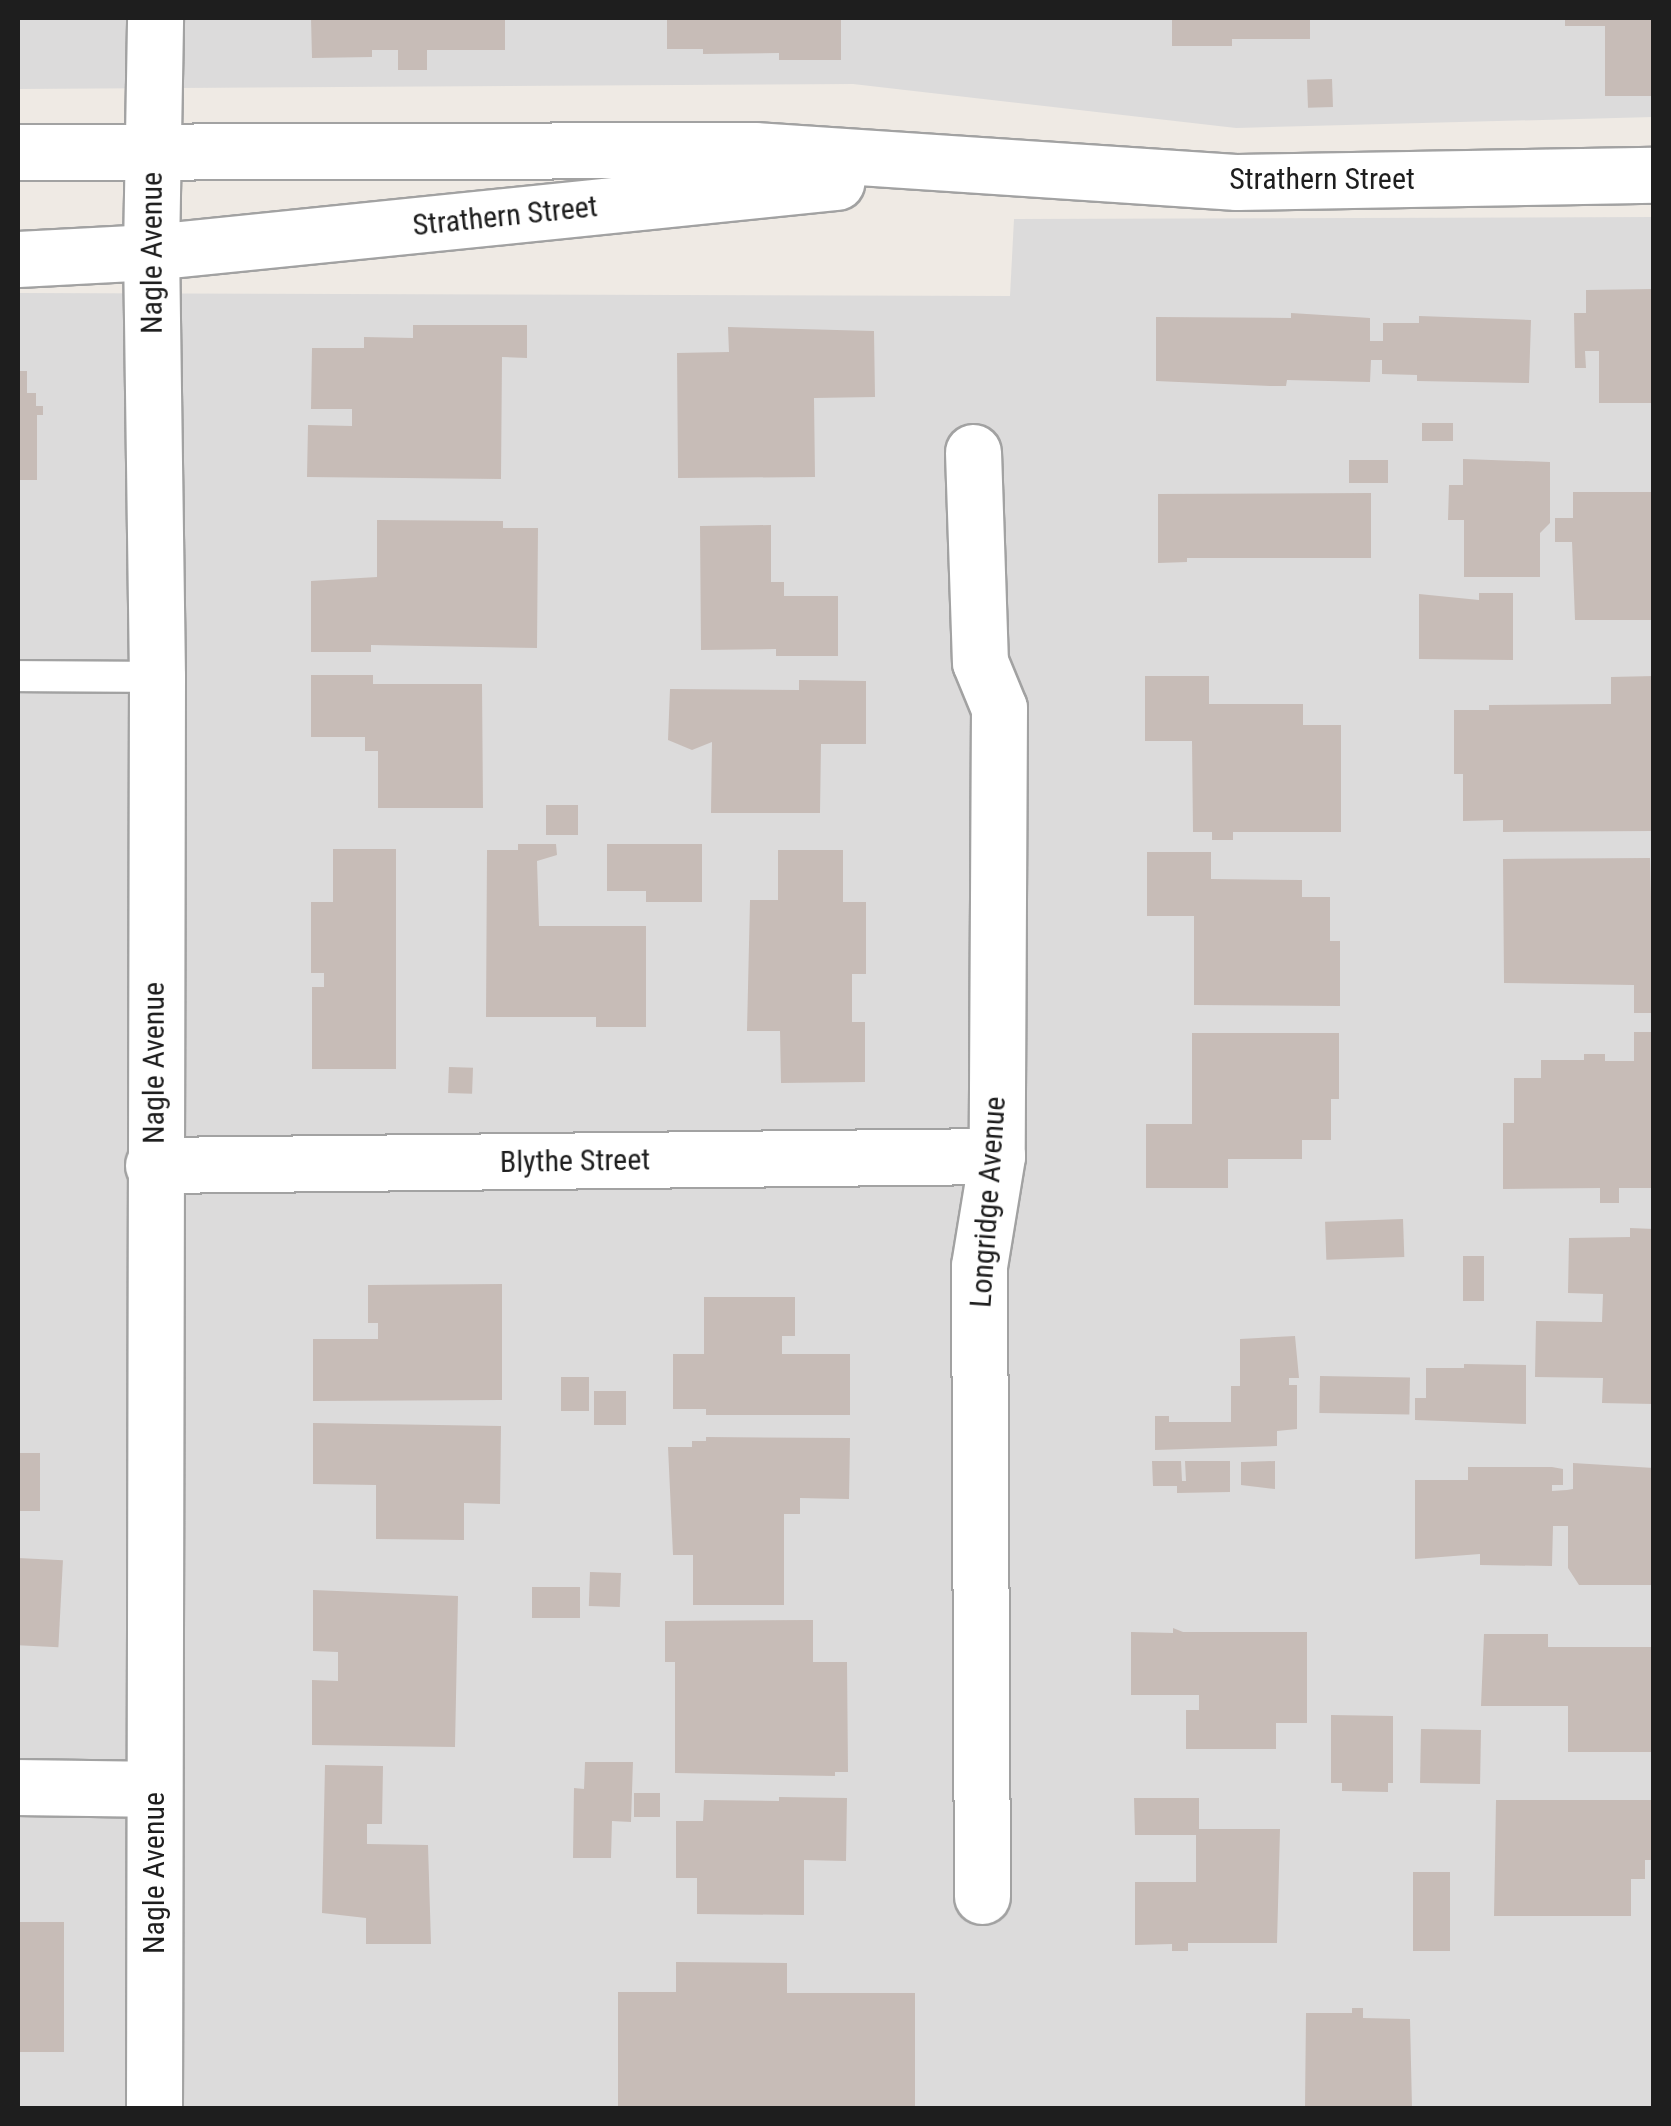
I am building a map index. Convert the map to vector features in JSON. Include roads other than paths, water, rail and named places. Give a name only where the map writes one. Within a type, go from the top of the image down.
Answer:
[{"type":"street","name":"Nagle Avenue","points":[[154,2108],[157,676],[151,252],[156,18]]},
{"type":"street","name":"Strathern Street","points":[[18,152],[754,150],[1237,182],[1654,175]]},
{"type":"street","name":"Strathern Street","points":[[18,259],[151,252],[992,166]]},
{"type":"street","name":"Longridge Avenue","points":[[973,452],[980,662],[999,708],[997,1156],[979,1266],[982,1896]]},
{"type":"street","name":"Blythe Street","points":[[153,1165],[997,1156]]},
{"type":"street","points":[[18,1788],[154,1789]]},
{"type":"lane","points":[[18,676],[157,676]]}]
